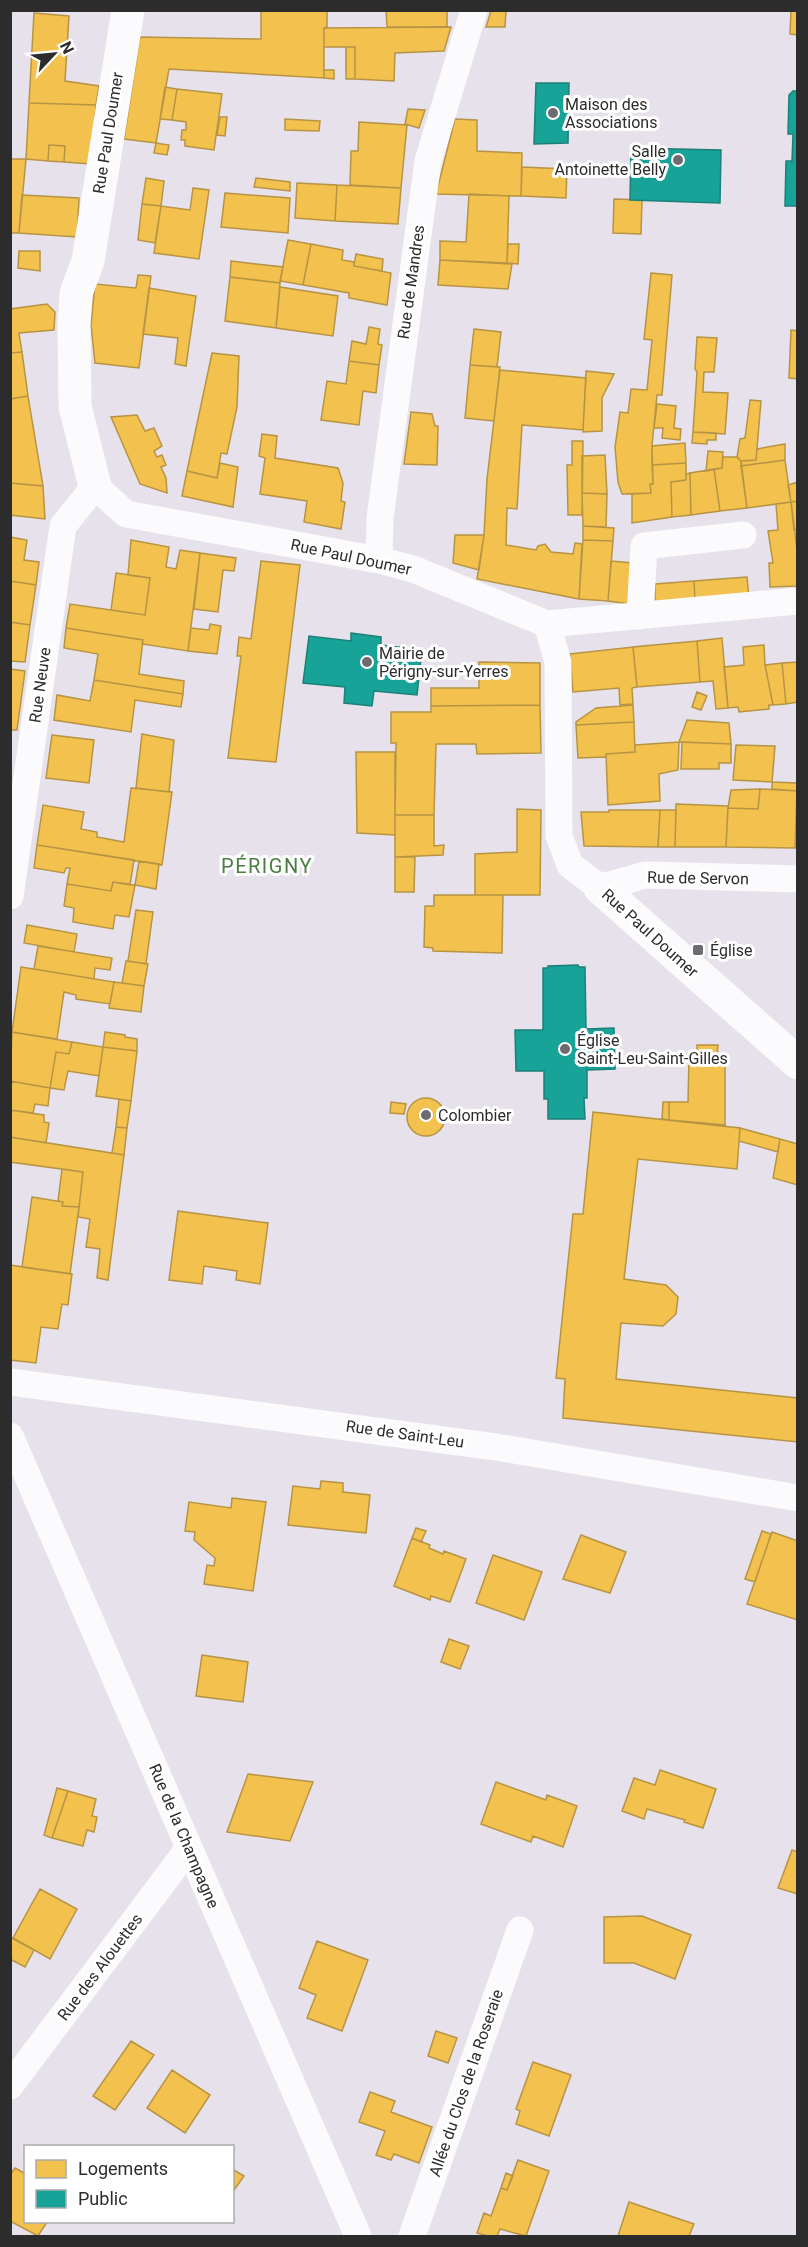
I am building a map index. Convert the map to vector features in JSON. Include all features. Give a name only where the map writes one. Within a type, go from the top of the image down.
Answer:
[{"type":"street","name":"Rue Paul Doumer","points":[[128,10],[88,261],[76,293],[75,406],[95,486],[126,514],[379,560],[413,569],[547,624],[558,662],[559,836],[570,865],[600,888],[798,1063]]},
{"type":"street","name":"Rue de Mandres","points":[[379,560],[380,518],[428,161],[474,10]]},
{"type":"street","name":"Rue Neuve","points":[[10,896],[63,526],[95,486]]},
{"type":"street","points":[[640,616],[645,546],[743,535]]},
{"type":"street","points":[[547,624],[798,601]]},
{"type":"street","name":"Rue de Servon","points":[[600,888],[645,875],[798,879]]},
{"type":"street","name":"Rue de Saint-Leu","points":[[10,1382],[496,1447],[798,1498]]},
{"type":"street","name":"Rue de la Champagne","points":[[10,1436],[357,2236]]},
{"type":"street","name":"Rue des Alouettes","points":[[10,2086],[189,1848]]},
{"type":"street","name":"Allée du Clos de la Roseraie","points":[[412,2236],[520,1930]]},
{"type":"building: Logements","points":[[261,10],[327,10],[327,27],[324,28],[324,78],[169,69],[156,143],[124,139],[140,37],[261,39]]},
{"type":"building: Logements","points":[[386,10],[447,10],[447,27],[387,27]]},
{"type":"building: Logements","points":[[791,10],[798,10],[798,35],[790,34]]},
{"type":"building: Logements","points":[[491,11],[506,11],[505,27],[486,27]]},
{"type":"building: Logements","points":[[34,13],[69,16],[65,81],[99,86],[96,105],[29,103]]},
{"type":"building: Logements","points":[[451,27],[444,51],[395,53],[394,81],[355,79],[355,47],[324,47],[324,28]]},
{"type":"building: Logements","points":[[346,47],[355,47],[355,79],[346,79]]},
{"type":"building: Logements","points":[[324,70],[334,70],[334,79],[324,78]]},
{"type":"building: Logements","points":[[165,87],[177,89],[172,120],[160,119]]},
{"type":"building: Logements","points":[[177,89],[222,94],[214,150],[185,146],[185,140],[181,140],[182,130],[186,130],[186,122],[172,120]]},
{"type":"building: Logements","points":[[29,103],[96,105],[91,164],[64,162],[65,146],[49,145],[48,161],[26,159]]},
{"type":"building: Logements","points":[[408,109],[425,110],[419,128],[405,124]]},
{"type":"building: Logements","points":[[220,117],[227,117],[225,136],[217,135]]},
{"type":"building: Logements","points":[[285,119],[320,121],[319,131],[285,130]]},
{"type":"building: Logements","points":[[455,119],[477,120],[477,151],[522,153],[521,196],[436,194]]},
{"type":"building: Logements","points":[[359,122],[407,125],[401,188],[350,185],[351,151],[358,151]]},
{"type":"building: Logements","points":[[156,143],[169,145],[167,155],[154,153]]},
{"type":"building: Logements","points":[[49,145],[65,146],[64,162],[48,161]]},
{"type":"building: Logements","points":[[10,159],[26,159],[19,233],[10,233]]},
{"type":"building: Logements","points":[[522,167],[567,169],[566,198],[521,196]]},
{"type":"building: Logements","points":[[146,178],[164,181],[161,206],[142,204]]},
{"type":"building: Logements","points":[[256,178],[290,182],[290,191],[254,187]]},
{"type":"building: Logements","points":[[297,183],[337,185],[335,221],[295,218]]},
{"type":"building: Logements","points":[[337,185],[401,188],[398,224],[335,221]]},
{"type":"building: Logements","points":[[193,188],[209,190],[199,259],[154,253],[161,206],[190,210]]},
{"type":"building: Logements","points":[[225,193],[290,198],[288,233],[221,227]]},
{"type":"building: Logements","points":[[469,194],[509,196],[507,263],[440,260],[440,241],[466,242]]},
{"type":"building: Logements","points":[[22,195],[79,198],[77,237],[19,233]]},
{"type":"building: Logements","points":[[614,199],[642,200],[641,234],[613,233]]},
{"type":"building: Logements","points":[[142,204],[161,206],[155,243],[138,240]]},
{"type":"building: Logements","points":[[288,240],[311,244],[303,285],[280,281]]},
{"type":"building: Logements","points":[[311,244],[343,250],[342,260],[354,262],[354,266],[391,273],[387,305],[349,298],[349,293],[303,285]]},
{"type":"building: Logements","points":[[508,244],[519,244],[518,264],[507,263]]},
{"type":"building: Logements","points":[[19,251],[40,251],[40,271],[18,268]]},
{"type":"building: Logements","points":[[356,254],[383,259],[382,271],[354,266]]},
{"type":"building: Logements","points":[[440,260],[512,264],[508,289],[438,285]]},
{"type":"building: Logements","points":[[231,261],[283,267],[280,283],[230,277]]},
{"type":"building: Logements","points":[[651,273],[672,275],[662,395],[657,395],[652,446],[653,484],[650,484],[651,493],[622,494],[618,482],[615,447],[620,412],[628,413],[631,389],[647,390],[652,340],[644,339]]},
{"type":"building: Logements","points":[[138,275],[151,276],[139,368],[95,363],[91,325],[95,284],[136,288]]},
{"type":"building: Logements","points":[[230,277],[280,283],[276,328],[225,321]]},
{"type":"building: Logements","points":[[280,287],[338,296],[333,336],[276,328]]},
{"type":"building: Logements","points":[[149,288],[196,296],[186,366],[175,364],[178,338],[143,334]]},
{"type":"building: Logements","points":[[47,304],[55,312],[54,330],[19,333],[22,352],[10,353],[10,309]]},
{"type":"building: Logements","points":[[369,327],[380,329],[378,344],[382,345],[379,365],[349,361],[352,341],[366,344]]},
{"type":"building: Logements","points":[[474,329],[501,332],[497,367],[470,365]]},
{"type":"building: Logements","points":[[791,330],[798,331],[798,379],[789,378]]},
{"type":"building: Logements","points":[[697,337],[717,338],[714,372],[704,372],[703,392],[728,393],[725,434],[693,432]]},
{"type":"building: Logements","points":[[22,352],[28,396],[10,399],[10,353]]},
{"type":"building: Logements","points":[[212,353],[239,356],[237,407],[227,454],[221,453],[217,478],[187,471]]},
{"type":"building: Logements","points":[[349,361],[379,365],[376,393],[363,391],[359,425],[321,420],[327,381],[346,384]]},
{"type":"building: Logements","points":[[470,365],[500,367],[494,421],[465,418]]},
{"type":"building: Logements","points":[[500,370],[586,378],[583,430],[522,425],[517,509],[507,508],[506,545],[536,550],[538,546],[545,544],[551,552],[573,554],[575,543],[582,544],[579,599],[477,579],[484,535],[487,479]]},
{"type":"building: Logements","points":[[586,371],[614,374],[602,398],[602,431],[583,432]]},
{"type":"building: Logements","points":[[28,396],[43,486],[10,483],[10,399]]},
{"type":"building: Logements","points":[[750,400],[761,401],[756,460],[741,461],[737,457],[740,439],[745,438]]},
{"type":"building: Logements","points":[[657,404],[676,406],[674,428],[681,429],[680,440],[662,438],[663,428],[654,428]]},
{"type":"building: Logements","points":[[411,412],[432,414],[435,426],[438,426],[437,465],[404,464]]},
{"type":"building: Logements","points":[[137,415],[145,431],[154,428],[162,446],[154,451],[157,457],[162,455],[166,465],[161,467],[166,478],[167,493],[140,484],[111,417]]},
{"type":"building: Logements","points":[[693,432],[716,433],[716,440],[707,440],[707,444],[692,443]]},
{"type":"building: Logements","points":[[262,434],[277,436],[275,458],[338,468],[343,483],[341,501],[345,502],[341,529],[304,522],[307,501],[260,494],[265,458],[259,456]]},
{"type":"building: Logements","points":[[572,441],[583,441],[582,515],[568,515],[567,465],[572,465]]},
{"type":"building: Logements","points":[[685,443],[686,463],[652,465],[652,446]]},
{"type":"building: Logements","points":[[785,444],[785,460],[741,466],[741,461],[756,460],[757,449]]},
{"type":"building: Logements","points":[[708,451],[723,452],[722,468],[706,471]]},
{"type":"building: Logements","points":[[605,455],[607,494],[582,493],[582,456]]},
{"type":"building: Logements","points":[[723,457],[737,457],[741,461],[747,508],[720,511],[714,469],[722,468]]},
{"type":"building: Logements","points":[[785,460],[791,502],[747,508],[741,466]]},
{"type":"building: Logements","points":[[220,463],[238,467],[233,507],[182,496],[187,471],[217,478]]},
{"type":"building: Logements","points":[[686,463],[686,480],[671,482],[672,517],[632,523],[632,494],[651,493],[652,465]]},
{"type":"building: Logements","points":[[714,469],[720,511],[691,515],[690,473]]},
{"type":"building: Logements","points":[[690,473],[691,515],[672,517],[671,482],[686,480],[686,474]]},
{"type":"building: Logements","points":[[798,482],[798,501],[791,502],[788,485]]},
{"type":"building: Logements","points":[[10,483],[43,486],[45,519],[10,515]]},
{"type":"building: Logements","points":[[582,493],[607,494],[606,527],[583,526]]},
{"type":"building: Logements","points":[[798,501],[798,530],[794,530],[791,502]]},
{"type":"building: Logements","points":[[791,502],[798,557],[798,586],[770,587],[769,563],[773,563],[768,531],[778,530],[776,504]]},
{"type":"building: Logements","points":[[583,526],[614,528],[613,541],[583,540]]},
{"type":"building: Logements","points":[[455,535],[484,535],[479,570],[453,563]]},
{"type":"building: Logements","points":[[10,537],[27,540],[24,560],[39,562],[36,585],[10,581]]},
{"type":"building: Logements","points":[[131,540],[169,547],[166,567],[176,569],[180,550],[200,553],[188,651],[142,644],[143,640],[66,628],[70,604],[145,615],[150,578],[128,575]]},
{"type":"building: Logements","points":[[583,540],[613,541],[608,601],[579,599]]},
{"type":"building: Logements","points":[[200,553],[236,558],[234,571],[223,570],[218,612],[194,609]]},
{"type":"building: Logements","points":[[261,561],[300,565],[276,762],[228,758],[241,656],[237,656],[239,637],[251,639]]},
{"type":"building: Logements","points":[[611,561],[633,563],[629,604],[608,601]]},
{"type":"building: Logements","points":[[116,573],[150,578],[145,615],[111,610]]},
{"type":"building: Logements","points":[[747,577],[749,597],[695,600],[694,581]]},
{"type":"building: Logements","points":[[10,581],[36,585],[30,625],[10,622]]},
{"type":"building: Logements","points":[[694,581],[695,600],[655,602],[655,584]]},
{"type":"building: Logements","points":[[10,622],[30,625],[25,662],[10,661]]},
{"type":"building: Logements","points":[[210,624],[221,626],[217,654],[188,651],[191,628],[209,630]]},
{"type":"building: Logements","points":[[66,628],[143,640],[139,674],[184,681],[183,694],[94,680],[98,654],[64,648]]},
{"type":"building: Logements","points":[[722,638],[728,708],[716,709],[713,681],[700,682],[697,641]]},
{"type":"building: Logements","points":[[697,641],[700,682],[637,687],[633,647]]},
{"type":"building: Logements","points":[[764,645],[765,665],[773,705],[769,705],[769,709],[739,712],[738,707],[728,708],[724,667],[744,665],[743,647]]},
{"type":"building: Logements","points":[[633,647],[637,687],[632,688],[633,704],[620,705],[619,688],[573,692],[570,654]]},
{"type":"building: Logements","points":[[479,662],[540,663],[540,705],[431,706],[431,688],[479,688]]},
{"type":"building: Logements","points":[[798,662],[798,702],[786,704],[782,663]]},
{"type":"building: Logements","points":[[782,663],[786,704],[773,705],[765,665]]},
{"type":"building: Logements","points":[[10,669],[25,671],[17,730],[10,730]]},
{"type":"building: Logements","points":[[94,680],[183,694],[181,707],[135,700],[131,732],[54,720],[57,695],[90,701]]},
{"type":"building: Logements","points":[[697,692],[707,696],[701,710],[692,707]]},
{"type":"building: Logements","points":[[540,705],[541,753],[477,754],[476,744],[436,744],[434,815],[395,815],[396,743],[391,743],[391,712],[431,712],[431,706]]},
{"type":"building: Logements","points":[[633,705],[634,722],[576,725],[576,722],[596,708]]},
{"type":"building: Logements","points":[[687,720],[729,723],[731,744],[679,742]]},
{"type":"building: Logements","points":[[634,722],[635,752],[606,754],[606,757],[578,758],[576,725]]},
{"type":"building: Logements","points":[[142,734],[174,740],[169,792],[136,788]]},
{"type":"building: Logements","points":[[52,735],[94,740],[89,783],[46,778]]},
{"type":"building: Logements","points":[[679,742],[678,770],[659,774],[660,801],[608,805],[606,754],[635,752],[635,745]]},
{"type":"building: Logements","points":[[682,742],[731,744],[731,763],[719,763],[719,769],[681,769]]},
{"type":"building: Logements","points":[[736,745],[775,746],[772,782],[733,780]]},
{"type":"building: Logements","points":[[356,752],[395,752],[395,835],[357,833]]},
{"type":"building: Logements","points":[[772,782],[798,783],[797,791],[772,789]]},
{"type":"building: Logements","points":[[798,786],[798,848],[795,848],[797,791]]},
{"type":"building: Logements","points":[[131,788],[172,792],[162,865],[37,845],[43,805],[84,812],[81,829],[97,832],[97,837],[124,842]]},
{"type":"building: Logements","points":[[760,789],[758,809],[728,808],[731,790]]},
{"type":"building: Logements","points":[[760,789],[797,791],[795,848],[726,847],[728,808],[758,809]]},
{"type":"building: Logements","points":[[676,804],[728,806],[726,847],[675,847]]},
{"type":"building: Logements","points":[[517,809],[541,810],[540,895],[475,895],[475,854],[517,852]]},
{"type":"building: Logements","points":[[609,810],[660,810],[658,847],[584,846],[581,812],[609,812]]},
{"type":"building: Logements","points":[[660,810],[676,810],[675,847],[658,847]]},
{"type":"building: Logements","points":[[395,815],[434,815],[434,846],[444,845],[443,855],[395,857]]},
{"type":"building: Logements","points":[[37,845],[134,860],[130,885],[113,882],[111,891],[67,884],[70,868],[66,868],[64,873],[34,868]]},
{"type":"building: Logements","points":[[395,857],[415,857],[414,892],[395,892]]},
{"type":"building: Logements","points":[[139,861],[159,864],[156,889],[135,885]]},
{"type":"building: Logements","points":[[113,882],[135,885],[129,917],[115,915],[113,929],[73,922],[74,908],[64,906],[67,884],[111,891]]},
{"type":"building: Logements","points":[[434,895],[503,895],[502,953],[433,951],[433,948],[424,947],[425,906],[434,906]]},
{"type":"building: Logements","points":[[136,910],[153,912],[146,964],[128,961]]},
{"type":"building: Logements","points":[[27,925],[77,934],[74,952],[24,943]]},
{"type":"building: Logements","points":[[38,946],[112,958],[110,970],[95,968],[94,979],[34,969]]},
{"type":"building: Logements","points":[[126,961],[148,964],[144,986],[122,983]]},
{"type":"building: Logements","points":[[21,967],[114,982],[110,1004],[76,999],[76,995],[64,992],[57,1039],[12,1032]]},
{"type":"building: Logements","points":[[114,982],[144,986],[141,1012],[109,1008]]},
{"type":"building: Logements","points":[[12,1032],[72,1042],[69,1054],[56,1052],[50,1088],[10,1081]]},
{"type":"building: Logements","points":[[105,1032],[137,1039],[137,1051],[103,1047]]},
{"type":"building: Logements","points":[[72,1042],[103,1047],[99,1076],[68,1071],[64,1090],[50,1088],[56,1052],[69,1054]]},
{"type":"building: Logements","points":[[697,1045],[718,1045],[717,1056],[697,1055]]},
{"type":"building: Logements","points":[[103,1047],[137,1051],[131,1101],[96,1096]]},
{"type":"building: Logements","points":[[689,1055],[725,1056],[725,1125],[669,1120],[669,1102],[688,1102]]},
{"type":"building: Logements","points":[[10,1081],[50,1088],[48,1106],[35,1104],[33,1113],[10,1110]]},
{"type":"building: Logements","name":"Colombier","points":[[426,1098],[440,1103],[445,1117],[440,1131],[426,1136],[412,1131],[407,1117],[412,1103]]},
{"type":"building: Logements","points":[[119,1099],[131,1101],[127,1128],[116,1127]]},
{"type":"building: Logements","points":[[391,1102],[406,1104],[404,1114],[390,1113]]},
{"type":"building: Logements","points":[[663,1102],[669,1102],[669,1120],[662,1119]]},
{"type":"building: Logements","points":[[10,1110],[44,1115],[44,1122],[49,1123],[46,1143],[10,1137]]},
{"type":"building: Logements","points":[[593,1112],[740,1128],[737,1169],[638,1159],[624,1279],[666,1285],[678,1297],[676,1314],[663,1326],[621,1323],[616,1379],[798,1398],[798,1442],[563,1418],[565,1379],[556,1378],[573,1214],[583,1214]]},
{"type":"building: Logements","points":[[116,1127],[127,1128],[124,1155],[112,1153]]},
{"type":"building: Logements","points":[[740,1128],[780,1139],[778,1152],[739,1141]]},
{"type":"building: Logements","points":[[10,1137],[124,1155],[108,1280],[97,1278],[100,1249],[86,1247],[90,1219],[78,1217],[83,1172],[10,1162]]},
{"type":"building: Logements","points":[[780,1139],[798,1144],[798,1185],[773,1178]]},
{"type":"building: Logements","points":[[62,1169],[83,1172],[79,1207],[62,1206],[63,1202],[58,1201]]},
{"type":"building: Logements","points":[[32,1197],[63,1202],[62,1206],[79,1207],[70,1274],[22,1267]]},
{"type":"building: Logements","points":[[178,1211],[268,1223],[260,1284],[236,1280],[237,1271],[204,1266],[202,1284],[169,1280]]},
{"type":"building: Logements","points":[[10,1265],[72,1274],[68,1305],[62,1304],[58,1329],[41,1327],[36,1363],[10,1360]]},
{"type":"building: Logements","points":[[321,1481],[343,1483],[343,1492],[370,1495],[366,1533],[288,1525],[293,1486],[320,1489]]},
{"type":"building: Logements","points":[[232,1498],[266,1502],[253,1591],[204,1584],[207,1565],[214,1566],[215,1558],[194,1540],[195,1532],[185,1531],[189,1502],[231,1508]]},
{"type":"building: Logements","points":[[416,1528],[426,1531],[421,1542],[412,1538]]},
{"type":"building: Logements","points":[[762,1531],[771,1534],[755,1582],[745,1579]]},
{"type":"building: Logements","points":[[772,1532],[798,1541],[798,1620],[747,1604]]},
{"type":"building: Logements","points":[[581,1535],[626,1552],[610,1593],[563,1579]]},
{"type":"building: Logements","points":[[412,1538],[430,1545],[429,1548],[443,1554],[444,1551],[466,1559],[450,1602],[431,1596],[430,1600],[394,1586]]},
{"type":"building: Logements","points":[[493,1555],[542,1572],[524,1620],[476,1603]]},
{"type":"building: Logements","points":[[449,1639],[469,1646],[460,1669],[441,1662]]},
{"type":"building: Logements","points":[[202,1655],[248,1662],[243,1702],[196,1696]]},
{"type":"building: Logements","points":[[660,1770],[716,1789],[703,1828],[647,1809],[644,1819],[622,1811],[634,1778],[655,1785]]},
{"type":"building: Logements","points":[[248,1774],[313,1782],[290,1841],[227,1832]]},
{"type":"building: Logements","points":[[496,1782],[546,1800],[547,1795],[577,1806],[563,1847],[533,1836],[531,1842],[481,1824]]},
{"type":"building: Logements","points":[[57,1788],[68,1791],[52,1838],[44,1835]]},
{"type":"building: Logements","points":[[68,1791],[96,1799],[92,1816],[97,1817],[94,1832],[87,1830],[83,1846],[52,1838]]},
{"type":"building: Logements","points":[[792,1850],[798,1852],[798,1894],[778,1888]]},
{"type":"building: Logements","points":[[40,1889],[77,1909],[50,1959],[13,1938]]},
{"type":"building: Logements","points":[[642,1916],[691,1935],[675,1979],[634,1963],[604,1963],[604,1917]]},
{"type":"building: Logements","points":[[10,1937],[34,1950],[25,1967],[10,1959]]},
{"type":"building: Logements","points":[[317,1941],[368,1960],[342,2031],[307,2018],[316,1995],[299,1988]]},
{"type":"building: Logements","points":[[436,2031],[457,2038],[448,2063],[428,2056]]},
{"type":"building: Logements","points":[[131,2041],[154,2055],[115,2110],[93,2096]]},
{"type":"building: Logements","points":[[533,2062],[571,2075],[549,2136],[516,2124],[520,2111],[516,2109]]},
{"type":"building: Logements","points":[[172,2070],[210,2095],[185,2133],[147,2108]]},
{"type":"building: Logements","points":[[370,2092],[395,2101],[391,2112],[432,2127],[419,2163],[394,2154],[391,2160],[376,2155],[385,2131],[359,2122]]},
{"type":"building: Logements","points":[[518,2160],[549,2171],[526,2236],[500,2229],[497,2236],[477,2233],[484,2213],[491,2216],[501,2188],[507,2190]]},
{"type":"building: Logements","points":[[15,2168],[24,2173],[24,2223],[46,2223],[38,2236],[10,2221],[10,2175]]},
{"type":"building: Logements","points":[[234,2170],[244,2176],[234,2190]]},
{"type":"building: Logements","points":[[506,2173],[513,2176],[507,2190],[501,2188]]},
{"type":"building: Logements","points":[[629,2202],[694,2224],[689,2236],[618,2236]]},
{"type":"building: Public","points":[[536,83],[569,83],[568,143],[534,144]]},
{"type":"building: Public","points":[[793,91],[798,91],[798,206],[785,206],[786,161],[792,161],[793,134],[788,134],[789,95]]},
{"type":"building: Public","points":[[631,148],[721,150],[720,203],[630,200]]},
{"type":"building: Public","points":[[351,633],[381,637],[381,645],[422,650],[417,695],[374,691],[372,706],[344,703],[345,687],[303,683],[309,636],[351,641]]},
{"type":"building: Public","name":"Église Saint-Leu-Saint-Gilles","points":[[578,965],[585,967],[586,1029],[614,1028],[615,1069],[587,1070],[587,1098],[584,1098],[585,1119],[548,1119],[548,1099],[544,1099],[544,1071],[516,1071],[515,1030],[543,1030],[543,968]]},
{"type":"place","name":"Maison des Associations","points":[[553,113]]},
{"type":"place","name":"Salle Antoinette Belly","points":[[678,160]]},
{"type":"place","name":"Mairie de Périgny-sur-Yerres","points":[[367,662]]},
{"type":"place","name":"Église","points":[[698,950]]},
{"type":"place","name":"Église Saint-Leu-Saint-Gilles","points":[[565,1049]]},
{"type":"place","name":"Colombier","points":[[426,1115]]},
{"type":"district","name":"PÉRIGNY","points":[[267,866]]}]
